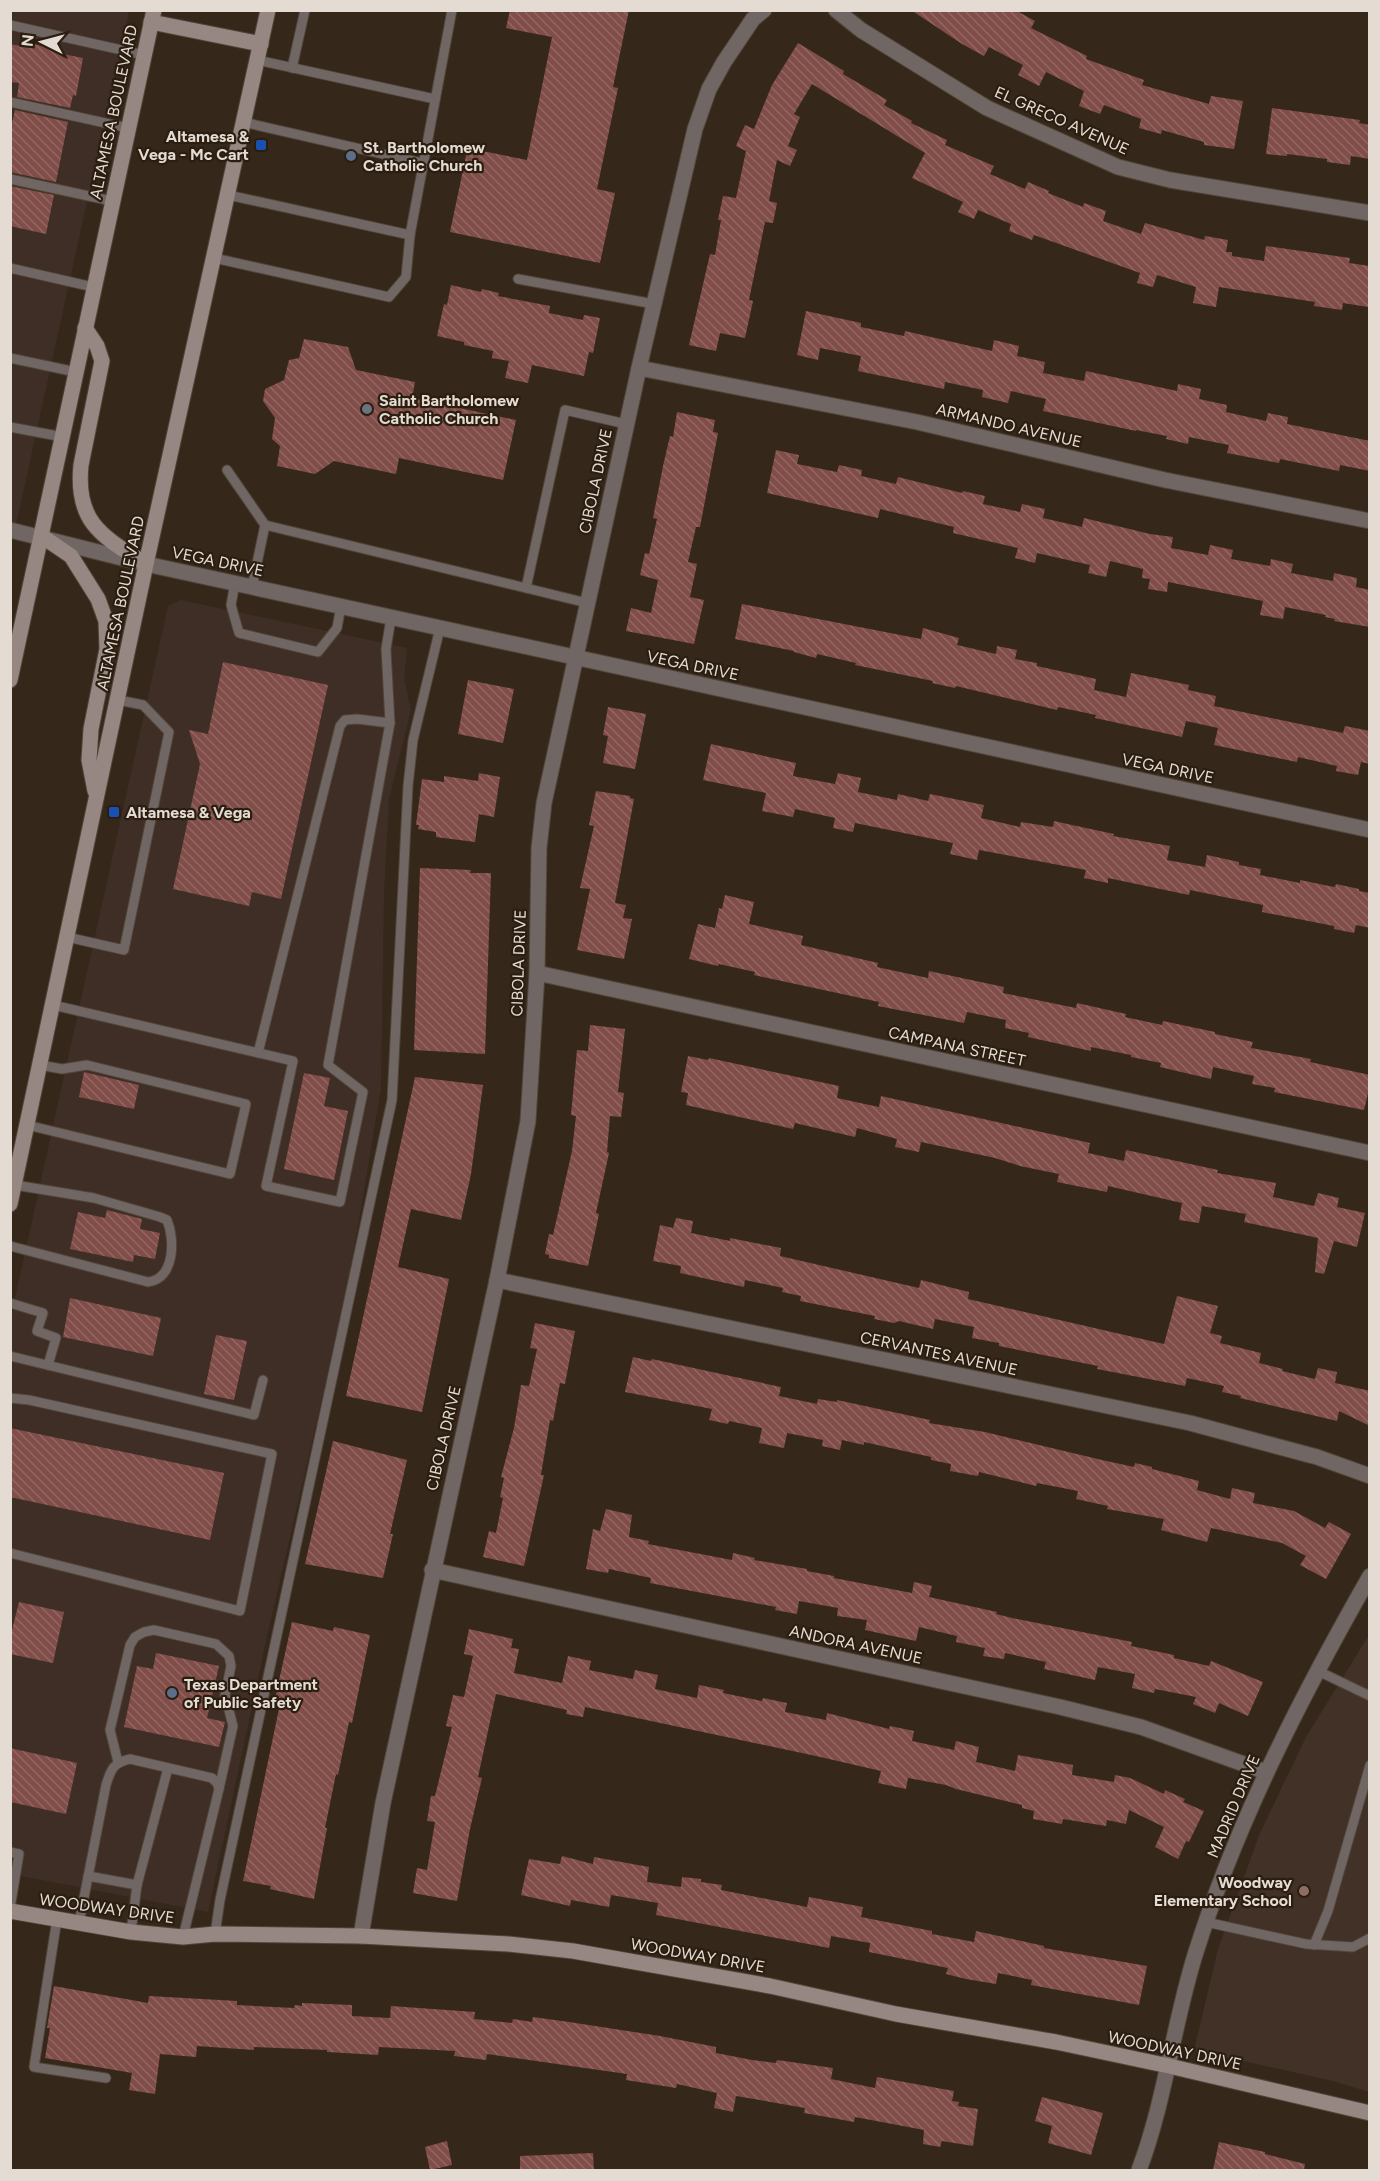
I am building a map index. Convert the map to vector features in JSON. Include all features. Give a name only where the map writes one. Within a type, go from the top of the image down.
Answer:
[{"type":"main road","name":"ALTAMESA BOULEVARD","points":[[10,1204],[146,564],[268,10]]},
{"type":"main road","name":"ALTAMESA BOULEVARD","points":[[10,680],[144,55],[150,14]]},
{"type":"main road","points":[[150,14],[261,45]]},
{"type":"main road","points":[[85,328],[97,346],[102,361],[81,465],[82,502],[92,524],[109,541],[146,564]]},
{"type":"main road","points":[[42,537],[71,556],[98,599],[106,621],[107,649],[91,729],[89,760],[96,800]]},
{"type":"main road","name":"WOODWAY DRIVE","points":[[10,1909],[131,1932],[183,1937],[215,1934],[361,1936],[508,1944],[573,1951],[770,1986],[896,2014],[1056,2042],[1370,2113]]},
{"type":"street","name":"CIBOLA DRIVE","points":[[361,1936],[383,1803],[497,1280],[528,1121],[537,973],[539,848],[544,803],[626,424],[695,129],[710,89],[724,62],[753,19],[764,10]]},
{"type":"street","name":"EL GRECO AVENUE","points":[[836,10],[861,30],[987,108],[1118,167],[1170,180],[1370,213]]},
{"type":"street","name":"ARMANDO AVENUE","points":[[639,368],[917,422],[1165,480],[1370,521]]},
{"type":"street","name":"VEGA DRIVE","points":[[10,530],[146,564],[1370,830]]},
{"type":"street","name":"CAMPANA STREET","points":[[537,973],[1370,1154]]},
{"type":"street","name":"CERVANTES AVENUE","points":[[497,1280],[1190,1423],[1317,1457],[1370,1476]]},
{"type":"street","name":"ANDORA AVENUE","points":[[432,1570],[1060,1707],[1141,1727],[1266,1773]]},
{"type":"street","name":"MADRID DRIVE","points":[[1139,2170],[1147,2149],[1169,2066],[1195,1958],[1219,1884],[1266,1773],[1316,1670],[1370,1576]]},
{"type":"lane","points":[[292,68],[305,10]]},
{"type":"lane","points":[[214,258],[389,297],[406,277],[422,163],[452,10]]},
{"type":"lane","points":[[10,25],[144,55]]},
{"type":"lane","points":[[257,60],[435,99]]},
{"type":"lane","points":[[10,102],[128,128]]},
{"type":"lane","points":[[243,122],[422,163]]},
{"type":"lane","points":[[10,179],[112,201]]},
{"type":"lane","points":[[228,195],[410,236]]},
{"type":"lane","points":[[10,268],[93,287]]},
{"type":"lane","points":[[518,279],[654,304]]},
{"type":"lane","points":[[10,358],[76,372]]},
{"type":"lane","points":[[526,588],[565,410],[626,424]]},
{"type":"lane","points":[[10,427],[63,437]]},
{"type":"lane","points":[[227,470],[265,525],[587,603]]},
{"type":"lane","points":[[252,587],[265,525]]},
{"type":"lane","points":[[235,583],[231,605],[239,633],[318,652],[337,628],[341,606]]},
{"type":"lane","points":[[53,1005],[293,1061],[266,1186],[340,1202],[363,1092],[328,1065],[390,723],[386,649],[391,618]]},
{"type":"lane","points":[[215,1934],[219,1900],[392,1100],[408,786],[413,740],[440,628]]},
{"type":"lane","points":[[68,937],[124,951],[169,732],[143,705],[118,700]]},
{"type":"lane","points":[[258,1053],[340,726],[345,720],[357,719],[390,723]]},
{"type":"lane","points":[[27,1125],[230,1174],[246,1104],[87,1065],[62,1069],[40,1065]]},
{"type":"lane","points":[[10,1246],[148,1282],[157,1281],[169,1263],[172,1235],[167,1220],[160,1216],[94,1198],[15,1185]]},
{"type":"lane","points":[[10,1303],[43,1313],[37,1331],[56,1338],[48,1365]]},
{"type":"lane","points":[[10,1356],[254,1415],[263,1380]]},
{"type":"lane","points":[[10,1398],[29,1400],[272,1454],[240,1611],[10,1553]]},
{"type":"lane","points":[[118,1762],[110,1730],[130,1645],[135,1636],[154,1630],[216,1644],[229,1656],[231,1666],[225,1702],[233,1726],[183,1937]]},
{"type":"lane","points":[[1316,1670],[1370,1696]]},
{"type":"lane","points":[[79,1923],[106,1785],[110,1772],[118,1762],[130,1759],[212,1778],[219,1789]]},
{"type":"lane","points":[[1314,1945],[1328,1911],[1370,1765]]},
{"type":"lane","points":[[131,1932],[137,1885],[168,1768]]},
{"type":"lane","points":[[10,1852],[19,1854],[10,1909]]},
{"type":"lane","points":[[88,1876],[137,1885]]},
{"type":"lane","points":[[57,1919],[34,2067],[106,2078]]},
{"type":"lane","points":[[1206,1922],[1314,1945],[1353,1947],[1370,1938]]},
{"type":"shaded area","points":[[11,11],[129,11],[11,547]]},
{"type":"shaded area","points":[[181,600],[407,648],[404,679],[411,710],[389,799],[384,892],[381,1088],[348,1286],[266,1641],[208,1912],[11,1874],[11,1316],[168,606]]},
{"type":"shaded area","name":"Woodway Elementary School","points":[[1369,1635],[1369,2092],[1333,2081],[1194,2050],[1218,1949],[1260,1833],[1306,1737]]},
{"type":"building","points":[[510,10],[629,10],[613,87],[618,88],[597,189],[615,193],[600,263],[450,232],[467,151],[471,152],[472,149],[527,160],[552,37],[506,28]]},
{"type":"building","points":[[911,10],[1015,10],[1035,21],[1031,28],[1087,56],[1086,59],[1144,80],[1142,85],[1209,104],[1211,96],[1243,101],[1234,149],[1204,145],[1204,142],[1162,130],[1161,134],[1139,128],[1141,119],[1104,105],[1100,114],[1079,106],[1084,91],[1046,72],[1039,86],[1018,75],[1023,65],[989,47],[984,56]]},
{"type":"building","points":[[27,43],[53,48],[53,52],[83,58],[76,96],[73,95],[70,108],[17,97],[19,83],[10,82],[10,44],[26,47]]},
{"type":"building","points":[[798,43],[844,71],[843,74],[887,100],[884,105],[912,121],[911,123],[947,140],[945,145],[994,166],[990,174],[1025,189],[1028,182],[1083,207],[1084,203],[1106,211],[1103,221],[1141,234],[1145,223],[1204,240],[1205,236],[1228,240],[1226,252],[1232,252],[1232,256],[1264,261],[1266,246],[1350,258],[1349,263],[1370,266],[1368,307],[1343,303],[1342,310],[1314,306],[1315,302],[1219,287],[1216,307],[1193,303],[1196,287],[1157,275],[1153,287],[1137,283],[1140,273],[1034,235],[1032,240],[1009,231],[1011,224],[978,210],[974,219],[958,212],[963,202],[912,178],[925,153],[812,84],[794,114],[800,117],[788,146],[797,150],[790,166],[777,160],[769,201],[777,203],[773,223],[765,222],[749,300],[753,301],[745,338],[720,333],[716,351],[689,345],[710,254],[715,255],[723,196],[736,198],[746,151],[736,146],[745,125],[754,129],[772,85]]},
{"type":"building","points":[[1272,108],[1360,120],[1359,123],[1370,125],[1370,159],[1351,156],[1350,165],[1327,162],[1327,159],[1266,154]]},
{"type":"building","points":[[15,110],[68,122],[56,182],[10,172],[10,132]]},
{"type":"building","points":[[10,186],[54,195],[46,234],[10,226]]},
{"type":"building","points":[[451,285],[481,292],[482,289],[499,293],[498,296],[550,306],[549,313],[583,320],[584,315],[600,318],[593,353],[589,352],[584,376],[532,365],[528,383],[505,378],[509,361],[492,358],[493,351],[437,336]]},
{"type":"building","points":[[806,311],[861,323],[861,327],[904,336],[905,331],[992,351],[994,340],[1019,346],[1017,356],[1045,362],[1043,373],[1084,381],[1086,371],[1177,391],[1178,384],[1201,389],[1199,399],[1227,405],[1226,412],[1266,421],[1268,413],[1288,417],[1287,424],[1370,441],[1370,471],[1340,465],[1339,471],[1280,459],[1279,463],[1227,453],[1229,445],[1189,437],[1188,444],[1166,439],[1167,436],[1043,411],[1046,399],[1011,391],[1008,403],[982,397],[983,390],[945,382],[944,389],[858,371],[861,356],[820,348],[818,360],[797,355]]},
{"type":"building","name":"Saint Bartholomew Catholic Church","points":[[304,339],[348,347],[356,370],[415,382],[412,398],[516,420],[503,480],[399,458],[396,474],[334,461],[315,474],[277,466],[280,446],[272,439],[275,418],[263,401],[265,389],[284,380],[289,360],[299,358]]},
{"type":"building","points":[[677,412],[715,420],[713,432],[718,433],[700,527],[696,527],[688,562],[697,564],[690,597],[704,600],[694,644],[626,631],[631,608],[651,613],[658,580],[640,575],[645,553],[649,554],[657,519],[653,518]]},
{"type":"building","points":[[776,450],[799,455],[797,464],[837,472],[839,465],[862,470],[861,476],[896,484],[898,477],[962,493],[963,491],[985,496],[983,504],[1020,512],[1022,504],[1045,509],[1043,518],[1082,527],[1084,518],[1150,534],[1173,537],[1171,548],[1208,555],[1210,545],[1233,550],[1231,559],[1270,566],[1271,559],[1293,564],[1291,573],[1333,581],[1334,573],[1357,578],[1356,587],[1370,590],[1370,627],[1334,621],[1335,619],[1325,617],[1326,615],[1285,607],[1283,619],[1260,615],[1263,601],[1168,582],[1167,592],[1148,589],[1150,579],[1142,578],[1143,569],[1110,561],[1106,577],[1088,573],[1090,565],[1037,553],[1035,563],[1015,558],[1018,548],[953,533],[954,527],[880,509],[878,518],[767,493]]},
{"type":"building","points":[[742,604],[921,639],[923,628],[959,638],[957,645],[996,654],[997,646],[1017,650],[1015,659],[1096,679],[1094,690],[1126,697],[1131,673],[1189,685],[1188,690],[1216,696],[1214,706],[1343,733],[1345,726],[1370,731],[1370,764],[1361,762],[1358,775],[1336,771],[1337,766],[1298,757],[1297,762],[1214,745],[1218,728],[1186,721],[1182,737],[1095,718],[1096,715],[1058,707],[1057,710],[956,686],[955,688],[932,683],[933,681],[855,665],[856,663],[817,654],[816,658],[735,639]]},
{"type":"building","points":[[223,662],[328,685],[281,899],[252,892],[249,906],[173,889],[200,764],[189,730],[208,734]]},
{"type":"building","points":[[468,680],[514,689],[503,743],[458,734]]},
{"type":"building","points":[[608,707],[646,714],[635,769],[603,763],[608,736],[603,735]]},
{"type":"building","points":[[711,744],[796,763],[793,776],[835,784],[838,773],[861,778],[858,792],[897,800],[898,794],[928,801],[930,794],[984,805],[981,818],[1020,827],[1021,822],[1053,827],[1054,821],[1114,834],[1113,836],[1170,846],[1167,860],[1205,867],[1207,855],[1261,869],[1260,875],[1300,883],[1300,880],[1359,889],[1359,891],[1370,893],[1370,928],[1356,925],[1354,933],[1334,929],[1334,926],[1262,912],[1263,905],[1190,890],[1189,895],[1108,878],[1108,883],[1084,878],[1086,870],[979,850],[977,860],[950,854],[953,843],[855,823],[853,832],[833,828],[835,818],[795,809],[793,817],[762,811],[766,793],[703,780]]},
{"type":"building","points":[[479,773],[500,777],[494,817],[479,814],[475,842],[436,837],[436,832],[418,829],[419,825],[416,825],[422,779],[444,782],[444,776],[478,781]]},
{"type":"building","points":[[596,791],[630,796],[634,799],[615,903],[626,905],[623,918],[632,919],[624,959],[577,950],[590,889],[580,888],[594,826],[589,825]]},
{"type":"building","points":[[420,868],[491,873],[485,1054],[414,1050]]},
{"type":"building","points":[[725,895],[754,902],[749,924],[803,936],[801,945],[878,963],[877,967],[928,978],[929,971],[1004,987],[1003,993],[1076,1008],[1077,1003],[1162,1025],[1163,1021],[1215,1032],[1215,1034],[1253,1042],[1251,1048],[1311,1059],[1310,1062],[1370,1075],[1364,1110],[1274,1092],[1275,1088],[1252,1084],[1254,1076],[1213,1067],[1211,1079],[1160,1067],[1161,1063],[1131,1057],[1131,1055],[1091,1047],[1091,1051],[1028,1037],[1029,1033],[1005,1028],[1006,1020],[967,1012],[964,1023],[878,1006],[879,1002],[754,975],[755,972],[689,959],[698,924],[715,928],[719,908],[722,909]]},
{"type":"building","points":[[590,1025],[625,1029],[618,1092],[624,1093],[621,1117],[610,1116],[607,1152],[609,1153],[596,1213],[599,1214],[588,1266],[549,1258],[549,1255],[545,1254],[549,1234],[553,1235],[572,1151],[576,1116],[571,1115],[577,1050],[588,1051]]},
{"type":"building","points":[[688,1056],[708,1060],[709,1058],[839,1086],[837,1098],[879,1107],[881,1096],[1090,1143],[1088,1153],[1124,1161],[1126,1150],[1218,1170],[1217,1173],[1276,1183],[1273,1197],[1314,1206],[1318,1193],[1339,1198],[1337,1207],[1365,1213],[1357,1247],[1334,1241],[1324,1274],[1315,1272],[1318,1238],[1244,1222],[1246,1214],[1202,1206],[1199,1223],[1179,1220],[1182,1203],[1108,1186],[1107,1192],[1057,1182],[1059,1174],[995,1158],[921,1142],[919,1152],[895,1147],[897,1139],[857,1128],[855,1137],[795,1123],[793,1129],[686,1105],[688,1093],[681,1092]]},
{"type":"building","points":[[84,1072],[139,1085],[134,1109],[79,1097]]},
{"type":"building","points":[[304,1073],[330,1078],[324,1106],[348,1111],[334,1180],[284,1169]]},
{"type":"building","points":[[415,1077],[483,1085],[471,1174],[461,1220],[411,1209],[398,1267],[449,1279],[422,1412],[346,1396]]},
{"type":"building","points":[[107,1210],[142,1219],[140,1229],[160,1233],[155,1259],[134,1255],[133,1262],[70,1249],[78,1212],[105,1218]]},
{"type":"building","points":[[676,1218],[693,1221],[691,1233],[781,1248],[780,1256],[919,1288],[921,1280],[969,1292],[968,1299],[1164,1344],[1177,1296],[1218,1306],[1210,1333],[1222,1336],[1220,1343],[1261,1353],[1259,1363],[1283,1369],[1282,1371],[1315,1379],[1318,1368],[1337,1372],[1335,1383],[1370,1391],[1370,1426],[1339,1411],[1337,1421],[1240,1398],[1241,1396],[1222,1392],[1224,1386],[1187,1378],[1185,1386],[1097,1369],[1098,1366],[999,1346],[999,1343],[972,1338],[974,1327],[935,1319],[933,1329],[899,1321],[894,1323],[874,1319],[875,1316],[800,1301],[801,1296],[782,1292],[783,1288],[745,1280],[744,1287],[680,1273],[681,1266],[653,1261],[660,1225],[673,1228]]},
{"type":"building","points":[[70,1298],[161,1318],[153,1356],[63,1337]]},
{"type":"building","points":[[535,1323],[575,1331],[565,1384],[560,1383],[553,1421],[550,1420],[541,1475],[544,1475],[524,1566],[483,1557],[489,1531],[496,1533],[503,1498],[500,1497],[504,1478],[501,1477],[514,1428],[521,1385],[529,1386],[537,1349],[530,1348]]},
{"type":"building","points":[[216,1335],[247,1341],[234,1400],[204,1394]]},
{"type":"building","points":[[633,1357],[651,1361],[652,1359],[781,1387],[779,1396],[817,1404],[818,1399],[837,1402],[837,1400],[930,1420],[929,1423],[985,1432],[1134,1467],[1135,1463],[1152,1467],[1152,1469],[1199,1481],[1197,1490],[1230,1499],[1232,1488],[1255,1493],[1253,1503],[1294,1511],[1325,1528],[1329,1522],[1351,1534],[1326,1579],[1300,1565],[1306,1556],[1282,1543],[1211,1528],[1207,1542],[1161,1530],[1164,1519],[1107,1509],[1108,1506],[1076,1499],[1078,1491],[1037,1483],[1036,1486],[979,1472],[978,1476],[950,1471],[951,1464],[931,1460],[931,1457],[864,1442],[864,1445],[842,1440],[840,1450],[822,1446],[823,1440],[787,1433],[784,1448],[759,1443],[762,1428],[729,1421],[728,1424],[709,1420],[712,1409],[625,1392]]},
{"type":"building","points":[[10,1428],[224,1473],[210,1540],[10,1497]]},
{"type":"building","points":[[333,1441],[407,1460],[390,1534],[393,1534],[383,1578],[305,1564]]},
{"type":"building","points":[[606,1509],[632,1515],[629,1537],[649,1541],[648,1544],[732,1560],[733,1553],[755,1558],[754,1560],[807,1569],[807,1571],[834,1576],[834,1578],[912,1593],[914,1582],[932,1586],[929,1597],[997,1612],[996,1614],[1012,1618],[1132,1642],[1131,1646],[1174,1655],[1174,1658],[1209,1666],[1211,1661],[1263,1682],[1248,1716],[1219,1703],[1215,1713],[1193,1704],[1196,1697],[1155,1689],[1154,1693],[1132,1688],[1135,1674],[1098,1667],[1095,1680],[1044,1669],[1046,1662],[1005,1653],[1004,1659],[983,1656],[985,1648],[956,1642],[957,1636],[919,1627],[916,1641],[865,1630],[867,1620],[837,1616],[838,1608],[799,1601],[797,1614],[775,1610],[776,1607],[650,1583],[651,1578],[609,1569],[608,1573],[586,1569],[593,1529],[600,1531]]},
{"type":"building","points":[[19,1602],[64,1612],[53,1663],[10,1654],[10,1638]]},
{"type":"building","points":[[292,1622],[333,1631],[334,1627],[370,1635],[352,1723],[349,1722],[338,1775],[336,1774],[314,1899],[270,1889],[271,1886],[243,1881],[280,1704],[274,1703]]},
{"type":"building","points":[[469,1629],[513,1639],[511,1648],[519,1649],[514,1673],[562,1683],[568,1656],[591,1661],[589,1670],[633,1679],[635,1670],[658,1675],[655,1689],[697,1698],[699,1685],[724,1690],[723,1693],[762,1701],[763,1698],[787,1703],[785,1712],[826,1720],[827,1713],[889,1729],[890,1726],[914,1731],[912,1741],[954,1750],[956,1741],[979,1747],[976,1762],[1015,1771],[1018,1755],[1073,1765],[1072,1775],[1114,1782],[1115,1775],[1130,1778],[1164,1794],[1165,1790],[1185,1799],[1183,1802],[1204,1811],[1178,1859],[1155,1847],[1164,1827],[1129,1810],[1126,1824],[1107,1820],[1106,1826],[1063,1819],[1062,1824],[1033,1819],[1034,1811],[1022,1808],[1022,1805],[946,1785],[908,1778],[906,1789],[878,1783],[881,1771],[585,1707],[583,1717],[566,1714],[567,1710],[496,1694],[478,1777],[482,1778],[457,1901],[413,1893],[417,1868],[427,1870],[435,1822],[427,1821],[431,1796],[435,1796],[452,1727],[446,1726],[453,1695],[464,1697],[473,1656],[464,1654]]},
{"type":"building","name":"Texas Department of Public Safety","points":[[156,1653],[219,1666],[207,1718],[225,1722],[219,1747],[124,1727],[137,1666],[153,1669]]},
{"type":"building","points":[[10,1748],[77,1763],[66,1814],[10,1802]]},
{"type":"building","points":[[562,1856],[593,1864],[594,1857],[649,1867],[647,1882],[681,1887],[682,1877],[701,1879],[701,1882],[722,1885],[721,1890],[807,1907],[809,1897],[863,1907],[861,1917],[932,1931],[932,1934],[974,1942],[976,1931],[1044,1946],[1044,1948],[1147,1966],[1139,2005],[1031,1985],[1032,1980],[998,1973],[996,1984],[966,1979],[946,1974],[948,1968],[869,1952],[870,1943],[831,1936],[829,1948],[656,1915],[658,1903],[611,1895],[609,1907],[571,1900],[570,1906],[521,1895],[529,1859],[560,1864]]},
{"type":"building","points":[[54,1986],[148,2003],[149,1996],[237,2001],[237,2005],[294,2008],[295,2005],[302,2006],[302,2003],[352,2005],[352,2016],[390,2018],[391,2006],[475,2012],[474,2019],[512,2023],[513,2019],[532,2022],[533,2017],[660,2036],[716,2047],[716,2053],[752,2060],[776,2063],[777,2060],[833,2068],[831,2079],[875,2088],[877,2077],[954,2091],[952,2101],[959,2102],[958,2106],[978,2109],[973,2146],[942,2141],[940,2147],[923,2144],[924,2130],[855,2117],[854,2122],[804,2113],[805,2108],[736,2096],[733,2112],[714,2108],[717,2093],[677,2084],[676,2088],[626,2080],[627,2074],[487,2054],[486,2060],[454,2056],[455,2051],[379,2047],[378,2055],[327,2052],[327,2050],[254,2047],[254,2050],[197,2046],[196,2057],[160,2054],[155,2094],[129,2090],[132,2073],[45,2058]]},
{"type":"building","points":[[1042,2097],[1103,2113],[1091,2155],[1048,2143],[1052,2126],[1035,2121]]},
{"type":"building","points":[[447,2141],[452,2165],[430,2170],[425,2147]]},
{"type":"building","points":[[1219,2142],[1305,2164],[1304,2170],[1213,2170]]},
{"type":"building","points":[[593,2153],[594,2170],[520,2170],[520,2156]]},
{"type":"place","name":"Altamesa & Vega - Mc Cart","points":[[261,145]]},
{"type":"place","name":"St. Bartholomew Catholic Church","points":[[351,156]]},
{"type":"place","name":"Saint Bartholomew Catholic Church","points":[[367,409]]},
{"type":"place","name":"Altamesa & Vega","points":[[114,812]]},
{"type":"place","name":"Texas Department of Public Safety","points":[[172,1693]]},
{"type":"place","name":"Woodway Elementary School","points":[[1304,1891]]}]
